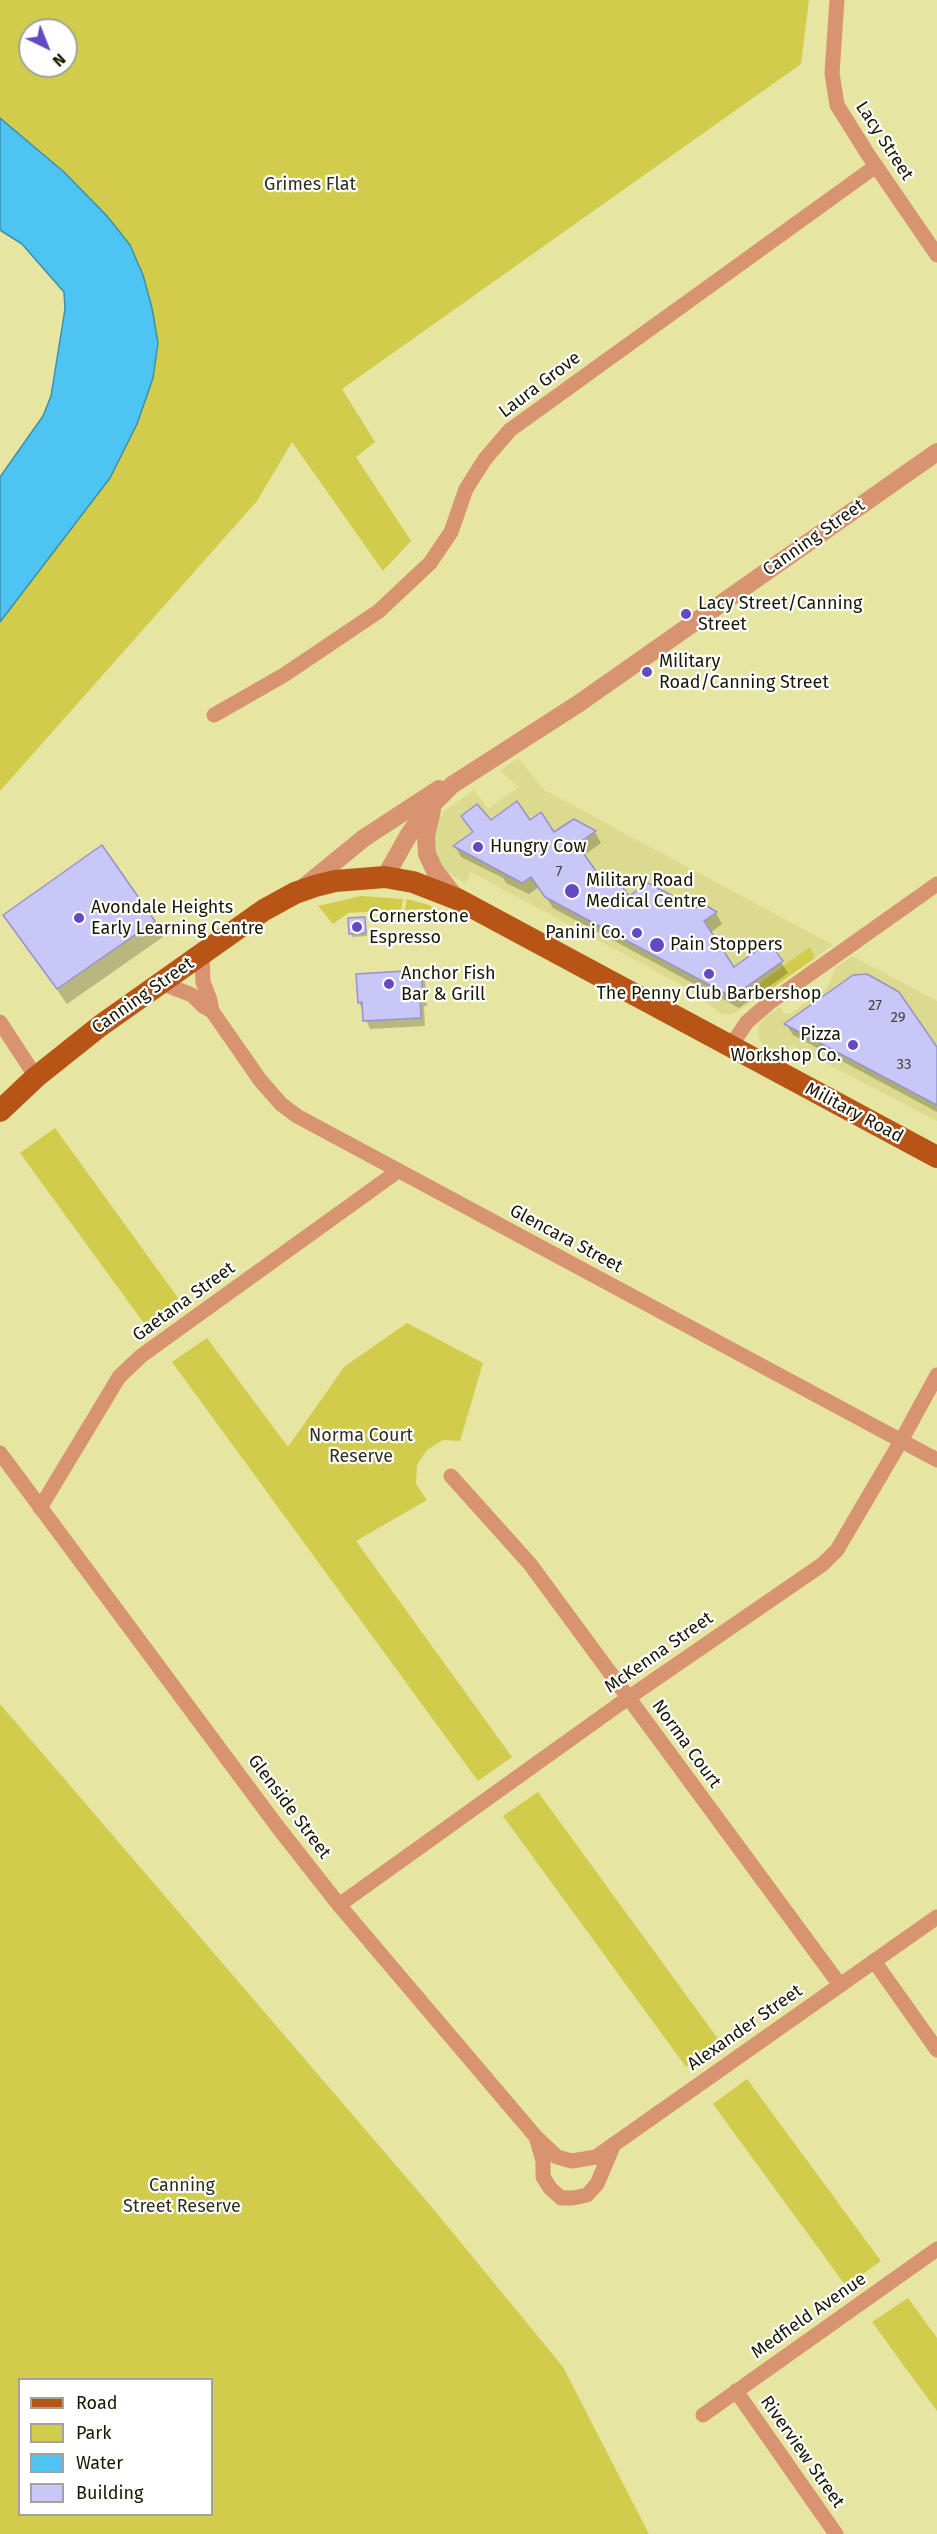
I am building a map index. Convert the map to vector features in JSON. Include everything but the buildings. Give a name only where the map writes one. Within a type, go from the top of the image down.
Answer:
[{"type":"main road","name":"Canning Street","points":[[0,1111],[36,1077],[100,1026],[264,910],[295,893],[335,881],[385,877]]},
{"type":"main road","name":"Military Road","points":[[385,877],[413,882],[456,899],[937,1157]]},
{"type":"street","name":"Lacy Street","points":[[837,0],[832,73],[837,105],[937,255]]},
{"type":"street","name":"Laura Grove","points":[[214,715],[284,675],[379,611],[430,563],[451,532],[466,489],[485,459],[510,430],[876,166]]},
{"type":"street","name":"Canning Street","points":[[385,877],[403,842],[434,802],[452,785],[578,704],[937,452]]},
{"type":"street","name":"Canning Street","points":[[295,893],[364,838],[433,792],[452,785]]},
{"type":"street","points":[[434,802],[426,836],[427,854],[435,871],[456,899]]},
{"type":"street","points":[[730,1047],[747,1022],[769,1003],[937,884]]},
{"type":"street","name":"Glencara Street","points":[[202,954],[203,982],[212,1011],[260,1080],[281,1104],[297,1116],[937,1460]]},
{"type":"street","name":"Glencara Street","points":[[161,983],[192,995],[212,1011]]},
{"type":"street","points":[[0,1022],[36,1077]]},
{"type":"street","name":"Gaetana Street","points":[[40,1508],[119,1377],[141,1356],[398,1171]]},
{"type":"street","name":"McKenna Street","points":[[339,1905],[628,1698],[823,1564],[837,1550],[937,1375]]},
{"type":"street","name":"Glenside Street","points":[[0,1453],[339,1905],[536,2137],[557,2157],[572,2162]]},
{"type":"street","name":"Norma Court","points":[[451,1476],[530,1564],[840,1985]]},
{"type":"street","name":"Alexander Street","points":[[572,2162],[596,2157],[937,1917]]},
{"type":"street","points":[[874,1961],[937,2050]]},
{"type":"street","points":[[536,2137],[543,2161],[543,2177],[550,2188],[561,2198],[573,2199],[587,2195],[597,2184],[615,2144]]},
{"type":"street","name":"Medfield Avenue","points":[[703,2415],[937,2249]]},
{"type":"street","name":"Riverview Street","points":[[736,2391],[836,2534]]},
{"type":"shaded area","points":[[518,758],[544,790],[833,945],[742,1009],[733,1014],[721,1014],[691,990],[471,872],[465,884],[439,863],[433,840],[439,819],[446,810],[474,790],[488,809],[519,787],[500,771]]},
{"type":"shaded area","points":[[852,956],[937,1001],[937,1121],[791,1045],[784,1057],[763,1045],[758,1037],[759,1024],[767,1016],[780,1007],[784,1013],[790,1014],[827,988],[836,967]]},
{"type":"green space","name":"Grimes Flat","points":[[0,0],[809,0],[801,64],[342,389],[375,442],[356,457],[411,541],[383,571],[292,442],[257,501],[0,791],[0,622],[110,478],[158,343],[143,275],[130,245],[107,216],[64,172],[0,118]]},
{"type":"green space","points":[[361,896],[403,899],[401,910],[348,913],[333,924],[318,906]]},
{"type":"green space","points":[[407,899],[449,914],[441,918],[424,909],[405,910]]},
{"type":"green space","points":[[810,947],[815,958],[761,996],[754,987]]},
{"type":"green space","points":[[55,1128],[181,1302],[146,1326],[20,1153]]},
{"type":"green space","name":"Norma Court Reserve","points":[[407,1323],[483,1363],[460,1441],[443,1440],[427,1450],[417,1465],[416,1484],[427,1500],[356,1541],[512,1757],[478,1781],[172,1362],[207,1338],[288,1447],[344,1367]]},
{"type":"green space","name":"Canning Street Reserve","points":[[0,1704],[430,2205],[563,2367],[649,2534],[0,2534]]},
{"type":"green space","points":[[538,1792],[721,2043],[686,2067],[503,1816]]},
{"type":"green space","points":[[747,2079],[881,2261],[846,2286],[713,2104]]},
{"type":"green space","points":[[908,2298],[937,2338],[937,2411],[872,2322]]},
{"type":"water","points":[[0,118],[64,172],[107,216],[130,245],[143,275],[158,343],[153,378],[137,424],[110,478],[0,622],[0,477],[43,416],[51,396],[65,309],[64,292],[22,244],[0,230]]},
{"type":"place","name":"Lacy Street/Canning Street","points":[[686,614]]},
{"type":"place","name":"Military Road/Canning Street","points":[[647,672]]},
{"type":"place","name":"Hungry Cow","points":[[478,847]]},
{"type":"place","name":"Military Road Medical Centre","points":[[572,891]]},
{"type":"place","name":"Avondale Heights Early Learning Centre","points":[[79,918]]},
{"type":"place","name":"Cornerstone Espresso","points":[[357,927]]},
{"type":"place","name":"Panini Co.","points":[[637,933]]},
{"type":"place","name":"Pain Stoppers","points":[[657,945]]},
{"type":"place","name":"The Penny Club Barbershop","points":[[709,974]]},
{"type":"place","name":"Anchor Fish Bar & Grill","points":[[389,984]]},
{"type":"place","name":"Pizza Workshop Co.","points":[[853,1045]]}]
